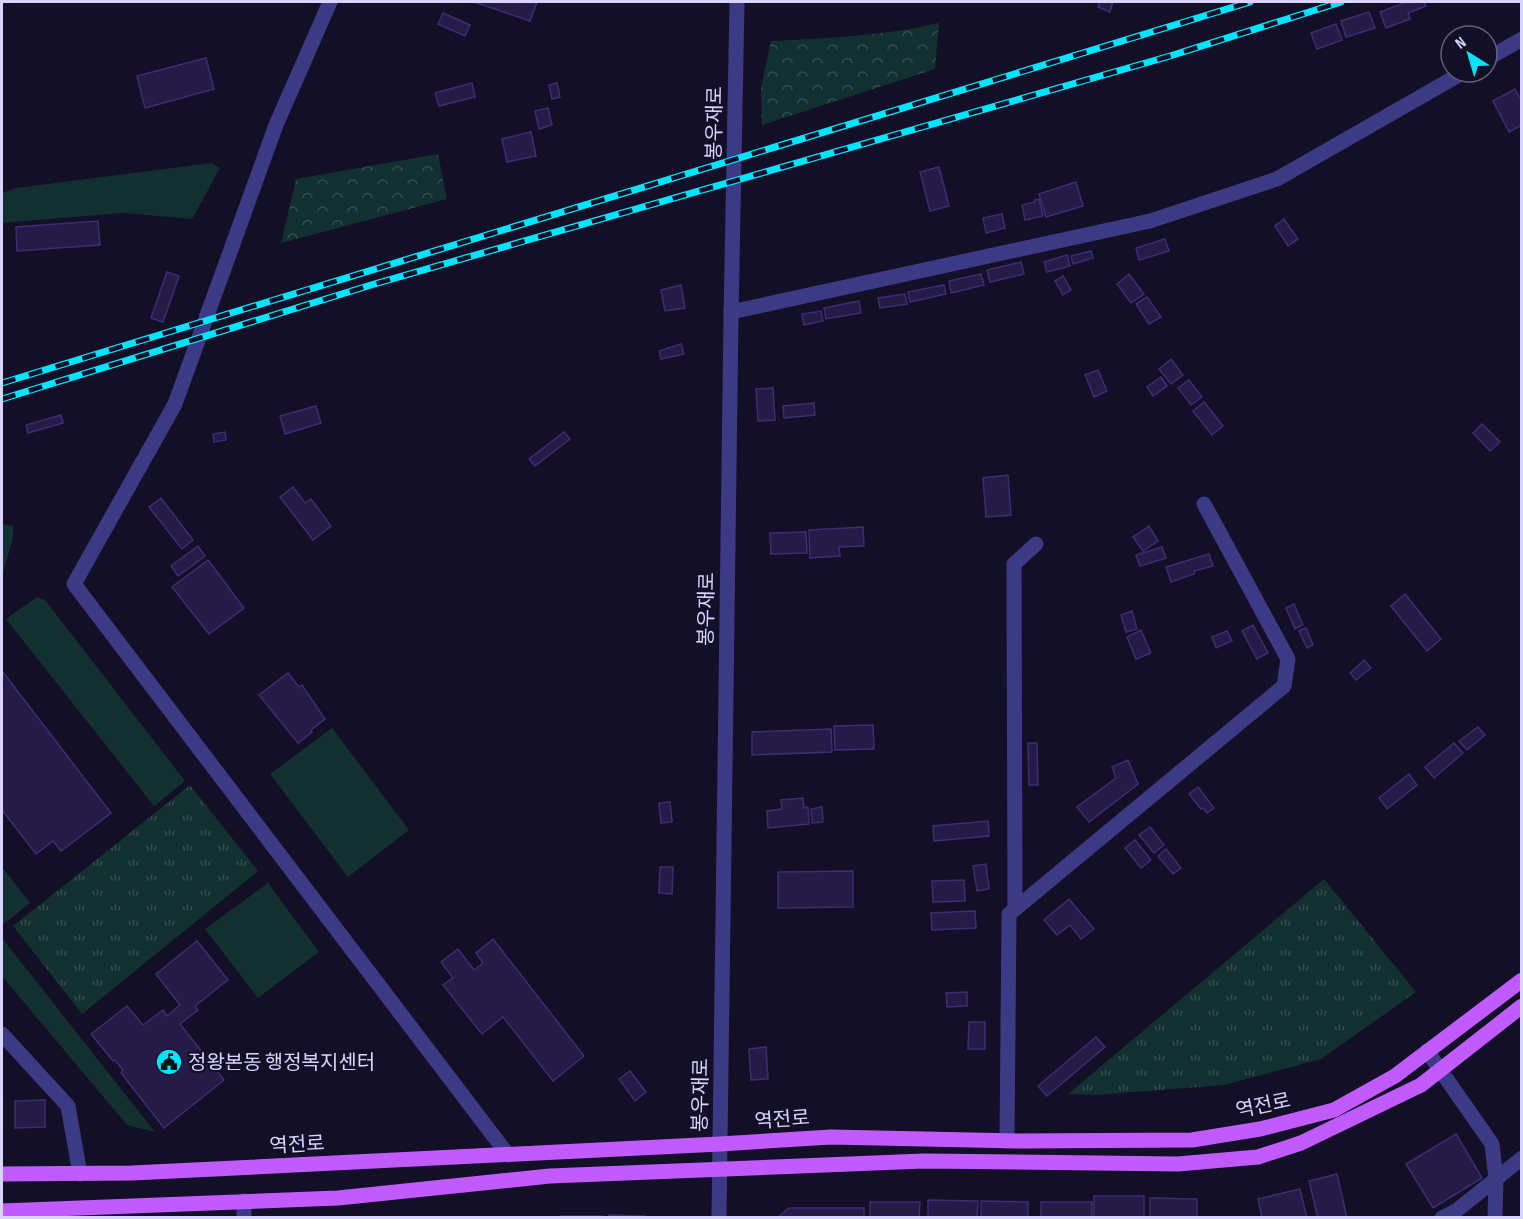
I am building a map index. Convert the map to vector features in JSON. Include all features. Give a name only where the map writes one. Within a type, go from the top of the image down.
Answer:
[{"type":"main road","name":"역전로","points":[[2,1174],[143,1173],[831,1137],[1007,1141],[1192,1140],[1260,1130],[1334,1110],[1395,1076],[1521,980]]},
{"type":"main road","points":[[2,1211],[338,1198],[550,1176],[924,1161],[1178,1164],[1258,1157],[1301,1143],[1421,1085],[1521,1006]]},
{"type":"street","points":[[330,2],[276,125],[175,404],[75,584],[508,1155]]},
{"type":"street","name":"봉우재로","points":[[720,1218],[737,2]]},
{"type":"street","points":[[1499,52],[1521,39]]},
{"type":"street","points":[[731,312],[1150,220],[1182,210],[1277,179],[1443,84]]},
{"type":"street","points":[[1007,1141],[1009,914],[1284,686],[1288,659],[1204,504]]},
{"type":"street","points":[[1015,909],[1014,564],[1036,544]]},
{"type":"street","points":[[2,1034],[68,1106],[80,1174]]},
{"type":"street","points":[[1427,1051],[1492,1144],[1496,1179],[1495,1218]]},
{"type":"street","points":[[1442,1218],[1456,1211],[1521,1158]]},
{"type":"street","points":[[244,1201],[244,1218]]},
{"type":"green space","points":[[939,23],[935,69],[762,125],[761,88],[771,41],[877,34]]},
{"type":"green space","points":[[438,154],[447,199],[281,243],[296,179]]},
{"type":"green space","points":[[212,163],[220,168],[192,219],[123,213],[2,223],[2,193],[16,188]]},
{"type":"green space","points":[[2,524],[13,526],[13,538],[2,576]]},
{"type":"green space","points":[[37,597],[45,600],[185,781],[154,806],[6,619]]},
{"type":"green space","points":[[332,728],[409,830],[348,877],[270,774]]},
{"type":"green space","points":[[190,785],[258,871],[82,1014],[13,926]]},
{"type":"green space","points":[[2,867],[30,903],[2,925]]},
{"type":"green space","points":[[1324,879],[1416,992],[1321,1059],[1224,1085],[1096,1095],[1068,1094]]},
{"type":"green space","points":[[268,883],[319,952],[258,998],[205,929]]},
{"type":"green space","points":[[2,938],[155,1132],[127,1125],[2,976]]},
{"type":"building","points":[[474,2],[537,2],[530,21]]},
{"type":"building","points":[[1100,2],[1113,2],[1110,12],[1098,7]]},
{"type":"building","points":[[1407,2],[1424,2],[1426,6],[1408,13],[1410,19],[1386,28],[1380,12]]},
{"type":"building","points":[[1369,12],[1375,28],[1346,37],[1341,21]]},
{"type":"building","points":[[443,13],[470,25],[465,36],[438,24]]},
{"type":"building","points":[[1336,24],[1342,40],[1317,49],[1311,33]]},
{"type":"building","points":[[206,58],[214,89],[145,108],[137,76]]},
{"type":"building","points":[[472,83],[475,97],[439,106],[435,93]]},
{"type":"building","points":[[557,83],[560,97],[552,99],[549,85]]},
{"type":"building","points":[[1515,89],[1522,102],[1522,125],[1509,132],[1493,101]]},
{"type":"building","points":[[548,108],[552,125],[539,129],[535,111]]},
{"type":"building","points":[[531,132],[536,156],[507,162],[502,139]]},
{"type":"building","points":[[939,167],[949,206],[930,211],[920,172]]},
{"type":"building","points":[[1076,182],[1083,206],[1046,217],[1039,194]]},
{"type":"building","points":[[1039,199],[1043,216],[1025,220],[1022,205]]},
{"type":"building","points":[[1002,214],[1005,228],[986,233],[983,218]]},
{"type":"building","points":[[1284,219],[1298,239],[1288,246],[1275,226]]},
{"type":"building","points":[[98,221],[100,245],[17,251],[16,227]]},
{"type":"building","points":[[1165,239],[1169,251],[1139,260],[1136,248]]},
{"type":"building","points":[[1091,251],[1093,258],[1073,264],[1071,256]]},
{"type":"building","points":[[1067,255],[1070,266],[1047,272],[1044,262]]},
{"type":"building","points":[[1021,262],[1024,274],[990,282],[987,270]]},
{"type":"building","points":[[167,272],[179,276],[163,322],[151,318]]},
{"type":"building","points":[[981,274],[984,285],[951,293],[949,281]]},
{"type":"building","points":[[1129,274],[1144,294],[1131,303],[1117,284]]},
{"type":"building","points":[[1063,276],[1071,290],[1063,295],[1055,281]]},
{"type":"building","points":[[681,285],[685,308],[665,311],[661,290]]},
{"type":"building","points":[[944,285],[946,294],[910,302],[908,292]]},
{"type":"building","points":[[905,294],[907,304],[880,308],[878,298]]},
{"type":"building","points":[[1147,297],[1161,317],[1149,324],[1136,304]]},
{"type":"building","points":[[859,301],[861,313],[826,319],[824,308]]},
{"type":"building","points":[[821,311],[823,321],[804,325],[802,314]]},
{"type":"building","points":[[681,344],[684,354],[661,359],[659,351]]},
{"type":"building","points":[[1171,359],[1183,375],[1171,384],[1159,369]]},
{"type":"building","points":[[1098,370],[1107,391],[1094,397],[1085,375]]},
{"type":"building","points":[[1161,377],[1167,386],[1153,396],[1147,387]]},
{"type":"building","points":[[1189,380],[1202,397],[1191,405],[1178,388]]},
{"type":"building","points":[[773,388],[775,420],[758,421],[756,389]]},
{"type":"building","points":[[1204,402],[1223,426],[1212,435],[1193,411]]},
{"type":"building","points":[[814,403],[815,415],[784,418],[783,406]]},
{"type":"building","points":[[316,406],[321,423],[285,434],[280,416]]},
{"type":"building","points":[[61,415],[63,423],[28,433],[26,425]]},
{"type":"building","points":[[1482,424],[1500,442],[1490,451],[1473,433]]},
{"type":"building","points":[[225,432],[226,440],[214,442],[213,434]]},
{"type":"building","points":[[564,432],[570,439],[535,466],[529,459]]},
{"type":"building","points":[[1008,475],[1011,515],[986,517],[983,478]]},
{"type":"building","points":[[293,487],[305,503],[311,499],[331,526],[313,540],[280,497]]},
{"type":"building","points":[[161,498],[193,540],[182,549],[149,507]]},
{"type":"building","points":[[1149,526],[1158,541],[1143,551],[1133,537]]},
{"type":"building","points":[[863,527],[864,546],[839,547],[840,556],[810,558],[809,530]]},
{"type":"building","points":[[806,532],[807,553],[771,554],[770,533]]},
{"type":"building","points":[[198,546],[205,556],[178,576],[171,566]]},
{"type":"building","points":[[1162,547],[1166,558],[1140,566],[1136,555]]},
{"type":"building","points":[[1209,554],[1213,566],[1194,571],[1194,574],[1171,582],[1166,567]]},
{"type":"building","points":[[208,560],[244,608],[209,634],[172,587]]},
{"type":"building","points":[[1405,594],[1441,639],[1427,651],[1391,606]]},
{"type":"building","points":[[1294,604],[1303,625],[1295,629],[1286,608]]},
{"type":"building","points":[[1132,611],[1137,629],[1126,632],[1121,615]]},
{"type":"building","points":[[1253,625],[1268,653],[1257,659],[1242,631]]},
{"type":"building","points":[[1306,628],[1313,645],[1307,648],[1299,631]]},
{"type":"building","points":[[1141,630],[1151,653],[1136,659],[1127,637]]},
{"type":"building","points":[[1227,631],[1232,641],[1216,648],[1212,637]]},
{"type":"building","points":[[1364,660],[1371,668],[1356,680],[1350,673]]},
{"type":"building","points":[[2,671],[111,813],[61,851],[53,841],[36,854],[2,810]]},
{"type":"building","points":[[288,673],[299,687],[302,685],[325,719],[298,743],[259,695]]},
{"type":"building","points":[[873,725],[874,749],[835,750],[834,726]]},
{"type":"building","points":[[1478,727],[1485,735],[1467,750],[1459,741]]},
{"type":"building","points":[[831,729],[832,752],[752,755],[752,732]]},
{"type":"building","points":[[1028,743],[1037,743],[1038,785],[1029,785]]},
{"type":"building","points":[[1454,743],[1463,753],[1434,778],[1425,767]]},
{"type":"building","points":[[1128,760],[1138,784],[1089,822],[1077,807],[1116,778],[1112,767]]},
{"type":"building","points":[[1409,774],[1417,785],[1387,809],[1379,798]]},
{"type":"building","points":[[1198,787],[1214,808],[1207,813],[1189,794]]},
{"type":"building","points":[[803,798],[804,808],[808,807],[809,824],[768,828],[767,811],[782,809],[781,800]]},
{"type":"building","points":[[670,802],[672,822],[661,823],[659,803]]},
{"type":"building","points":[[822,807],[823,822],[812,823],[811,809]]},
{"type":"building","points":[[988,821],[989,836],[934,841],[933,826]]},
{"type":"building","points":[[1150,827],[1164,845],[1154,853],[1139,835]]},
{"type":"building","points":[[1135,840],[1151,860],[1141,868],[1125,848]]},
{"type":"building","points":[[1166,849],[1181,868],[1173,874],[1158,856]]},
{"type":"building","points":[[986,864],[989,889],[977,891],[973,866]]},
{"type":"building","points":[[660,867],[673,867],[672,894],[659,893]]},
{"type":"building","points":[[853,871],[853,907],[778,908],[778,872]]},
{"type":"building","points":[[964,880],[965,901],[933,902],[932,881]]},
{"type":"building","points":[[1069,899],[1094,929],[1081,939],[1070,925],[1057,935],[1044,920]]},
{"type":"building","points":[[975,911],[976,928],[932,930],[931,913]]},
{"type":"building","points":[[493,939],[584,1056],[553,1081],[503,1017],[482,1034],[443,985],[453,978],[441,962],[458,949],[474,970],[483,963],[476,953]]},
{"type":"building","points":[[197,941],[228,980],[195,1006],[198,1010],[180,1024],[224,1080],[164,1128],[121,1073],[123,1070],[91,1034],[127,1006],[143,1025],[163,1010],[167,1016],[180,1005],[156,974]]},
{"type":"building","points":[[967,992],[967,1006],[947,1007],[946,993]]},
{"type":"building","points":[[969,1022],[985,1022],[985,1049],[968,1049]]},
{"type":"building","points":[[1096,1037],[1105,1047],[1047,1096],[1038,1086]]},
{"type":"building","points":[[766,1047],[768,1079],[751,1080],[749,1049]]},
{"type":"building","points":[[630,1071],[646,1092],[635,1101],[619,1079]]},
{"type":"building","points":[[45,1100],[45,1127],[15,1128],[15,1101]]},
{"type":"building","points":[[1456,1134],[1482,1178],[1433,1208],[1406,1164]]},
{"type":"building","points":[[1337,1174],[1347,1218],[1318,1218],[1309,1181]]},
{"type":"building","points":[[1300,1189],[1307,1218],[1262,1218],[1258,1199]]},
{"type":"building","points":[[1094,1196],[1144,1196],[1144,1218],[1094,1218]]},
{"type":"building","points":[[1150,1198],[1197,1199],[1197,1218],[1150,1218]]},
{"type":"building","points":[[928,1200],[978,1201],[977,1218],[928,1218]]},
{"type":"building","points":[[981,1201],[1028,1202],[1028,1218],[981,1218]]},
{"type":"building","points":[[870,1202],[920,1202],[919,1218],[870,1218]]},
{"type":"building","points":[[1041,1202],[1092,1202],[1092,1218],[1041,1218]]},
{"type":"building","points":[[789,1208],[864,1208],[864,1218],[777,1218]]},
{"type":"building","points":[[609,1215],[645,1216],[649,1218],[609,1218]]},
{"type":"building","points":[[560,1216],[603,1216],[603,1218],[560,1218]]},
{"type":"railway","points":[[2,383],[1250,2]]},
{"type":"railway","points":[[2,399],[371,285],[1170,56],[1341,2]]},
{"type":"place","name":"정왕본동 행정복지센터","points":[[169,1062]]}]
